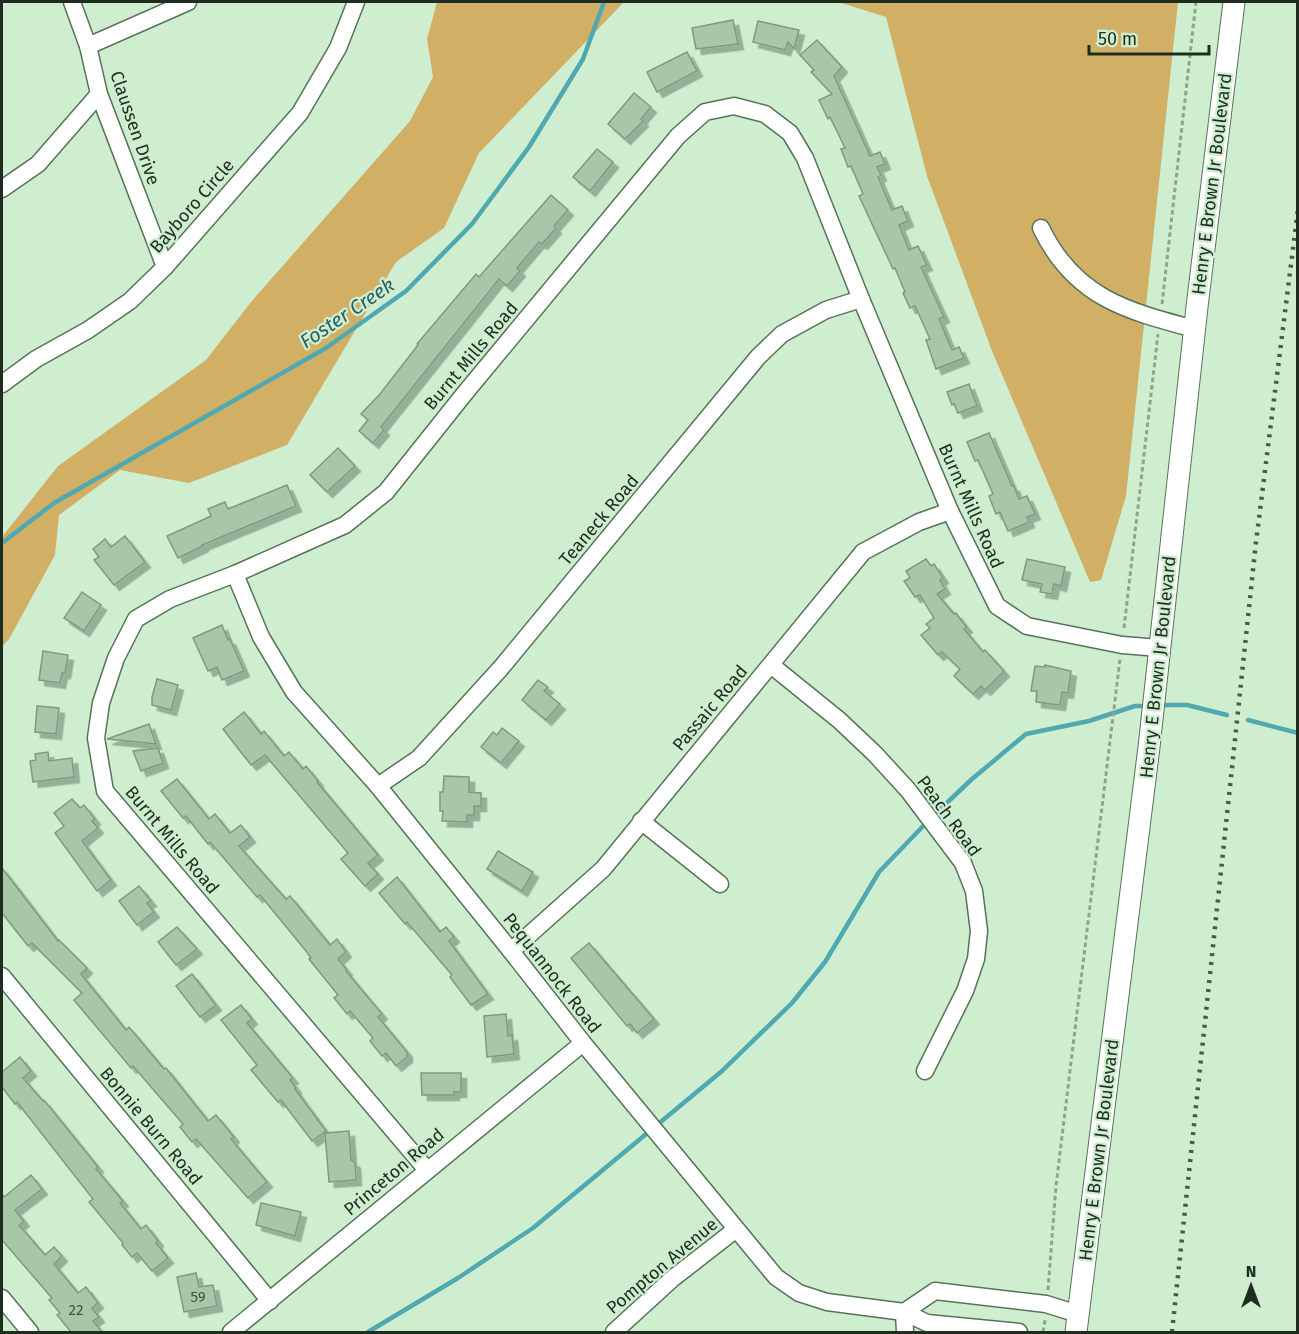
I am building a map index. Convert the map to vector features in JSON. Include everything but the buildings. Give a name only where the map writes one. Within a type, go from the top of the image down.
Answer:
[{"type":"main road","name":"Henry E Brown Jr Boulevard","points":[[1077,1323],[1160,648],[1234,2]]},
{"type":"street","name":"Claussen Drive","points":[[72,2],[88,46],[99,94],[165,267]]},
{"type":"street","points":[[88,46],[188,2]]},
{"type":"street","name":"Bayboro Circle","points":[[2,384],[36,359],[88,330],[130,302],[165,267],[300,113],[338,48],[356,2]]},
{"type":"street","points":[[2,189],[38,164],[99,94]]},
{"type":"street","name":"Burnt Mills Road","points":[[427,1170],[105,791],[96,738],[101,703],[116,658],[136,619],[170,599],[235,574],[345,525],[386,492],[678,136],[705,112],[734,105],[765,114],[790,133],[805,158],[950,511],[997,606],[1027,626],[1122,645],[1160,648]]},
{"type":"street","points":[[1041,228],[1052,249],[1078,280],[1101,297],[1130,310],[1195,329]]},
{"type":"street","name":"Teaneck Road","points":[[378,786],[419,758],[500,669],[758,357],[782,334],[826,310],[861,298]]},
{"type":"street","name":"Passaic Road","points":[[511,951],[603,869],[863,552],[920,522],[950,511]]},
{"type":"street","name":"Pequannock Road","points":[[235,574],[261,637],[294,693],[378,786],[582,1043],[776,1277],[798,1293],[827,1302],[904,1312],[927,1323],[1018,1332]]},
{"type":"street","name":"Peach Road","points":[[771,665],[839,720],[908,790],[963,863],[974,891],[979,930],[976,959],[964,991],[925,1071]]},
{"type":"street","points":[[641,821],[720,884]]},
{"type":"street","name":"Bonnie Burn Road","points":[[2,976],[270,1301]]},
{"type":"street","name":"Princeton Road","points":[[231,1332],[582,1043]]},
{"type":"street","name":"Pompton Avenue","points":[[614,1332],[672,1279],[735,1230]]},
{"type":"street","points":[[905,1332],[904,1312],[935,1291],[1046,1304],[1077,1323]]},
{"type":"street","points":[[2,1298],[30,1332]]},
{"type":"path","points":[[1043,1332],[1056,1186],[1122,645],[1196,2]]},
{"type":"shaded area","points":[[437,2],[624,2],[479,153],[444,228],[396,262],[287,445],[189,483],[120,470],[59,515],[55,555],[9,639],[2,647],[2,537],[58,466],[206,360],[251,302],[410,121],[433,77],[427,39]]},
{"type":"shaded area","points":[[838,2],[1178,2],[1126,496],[1101,580],[1090,582],[992,351],[927,176],[886,17]]},
{"type":"waterway","name":"Foster Creek","points":[[2,543],[54,503],[326,348],[406,291],[472,224],[529,147],[583,59],[604,2]]},
{"type":"waterway","points":[[1159,705],[1187,705],[1227,715]]},
{"type":"waterway","points":[[933,816],[972,779],[1026,734],[1089,721],[1135,706],[1148,706]]},
{"type":"waterway","points":[[1248,720],[1298,733]]},
{"type":"waterway","points":[[368,1332],[458,1278],[533,1228],[722,1071],[792,1003],[825,962],[879,872],[927,822]]},
{"type":"railway","points":[[1172,1332],[1256,542],[1298,209]]}]
